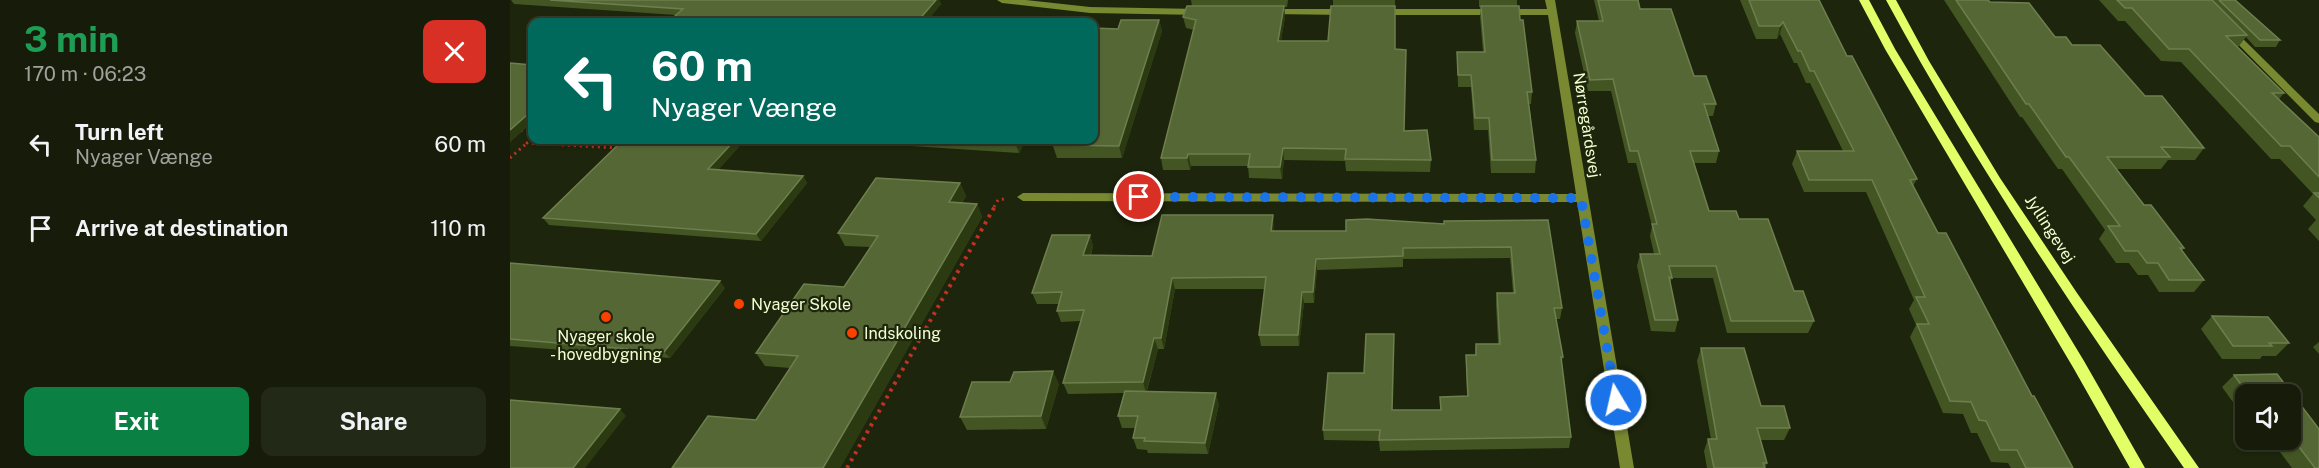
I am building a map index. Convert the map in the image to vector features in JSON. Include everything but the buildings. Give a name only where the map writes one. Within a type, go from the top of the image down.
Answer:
[{"type":"street","points":[[1002,0],[1090,10],[1208,12]]},
{"type":"street","points":[[1864,0],[1890,50],[2079,365],[2138,468]]},
{"type":"street","name":"Jyllingevej","points":[[1891,0],[1976,146],[2076,303],[2192,468]]},
{"type":"street","points":[[1374,12],[1551,6]]},
{"type":"street","name":"Nørregårdsvej","points":[[1551,6],[1627,468]]},
{"type":"street","points":[[1255,12],[1362,12]]},
{"type":"street","points":[[2225,25],[2314,110],[2319,120]]},
{"type":"street","points":[[1023,197],[1581,198]]},
{"type":"path","points":[[510,129],[528,130]]},
{"type":"path","points":[[510,158],[527,143]]},
{"type":"path","points":[[546,144],[623,148]]},
{"type":"path","points":[[847,468],[998,200],[1023,197]]},
{"type":"place","name":"Nyager Skole","points":[[739,304]]},
{"type":"place","name":"Nyager skole - hovedbygning","points":[[606,317]]},
{"type":"place","name":"Indskoling","points":[[852,333]]},
{"type":"route","points":[[1139,197],[1581,198],[1616,400]]}]
